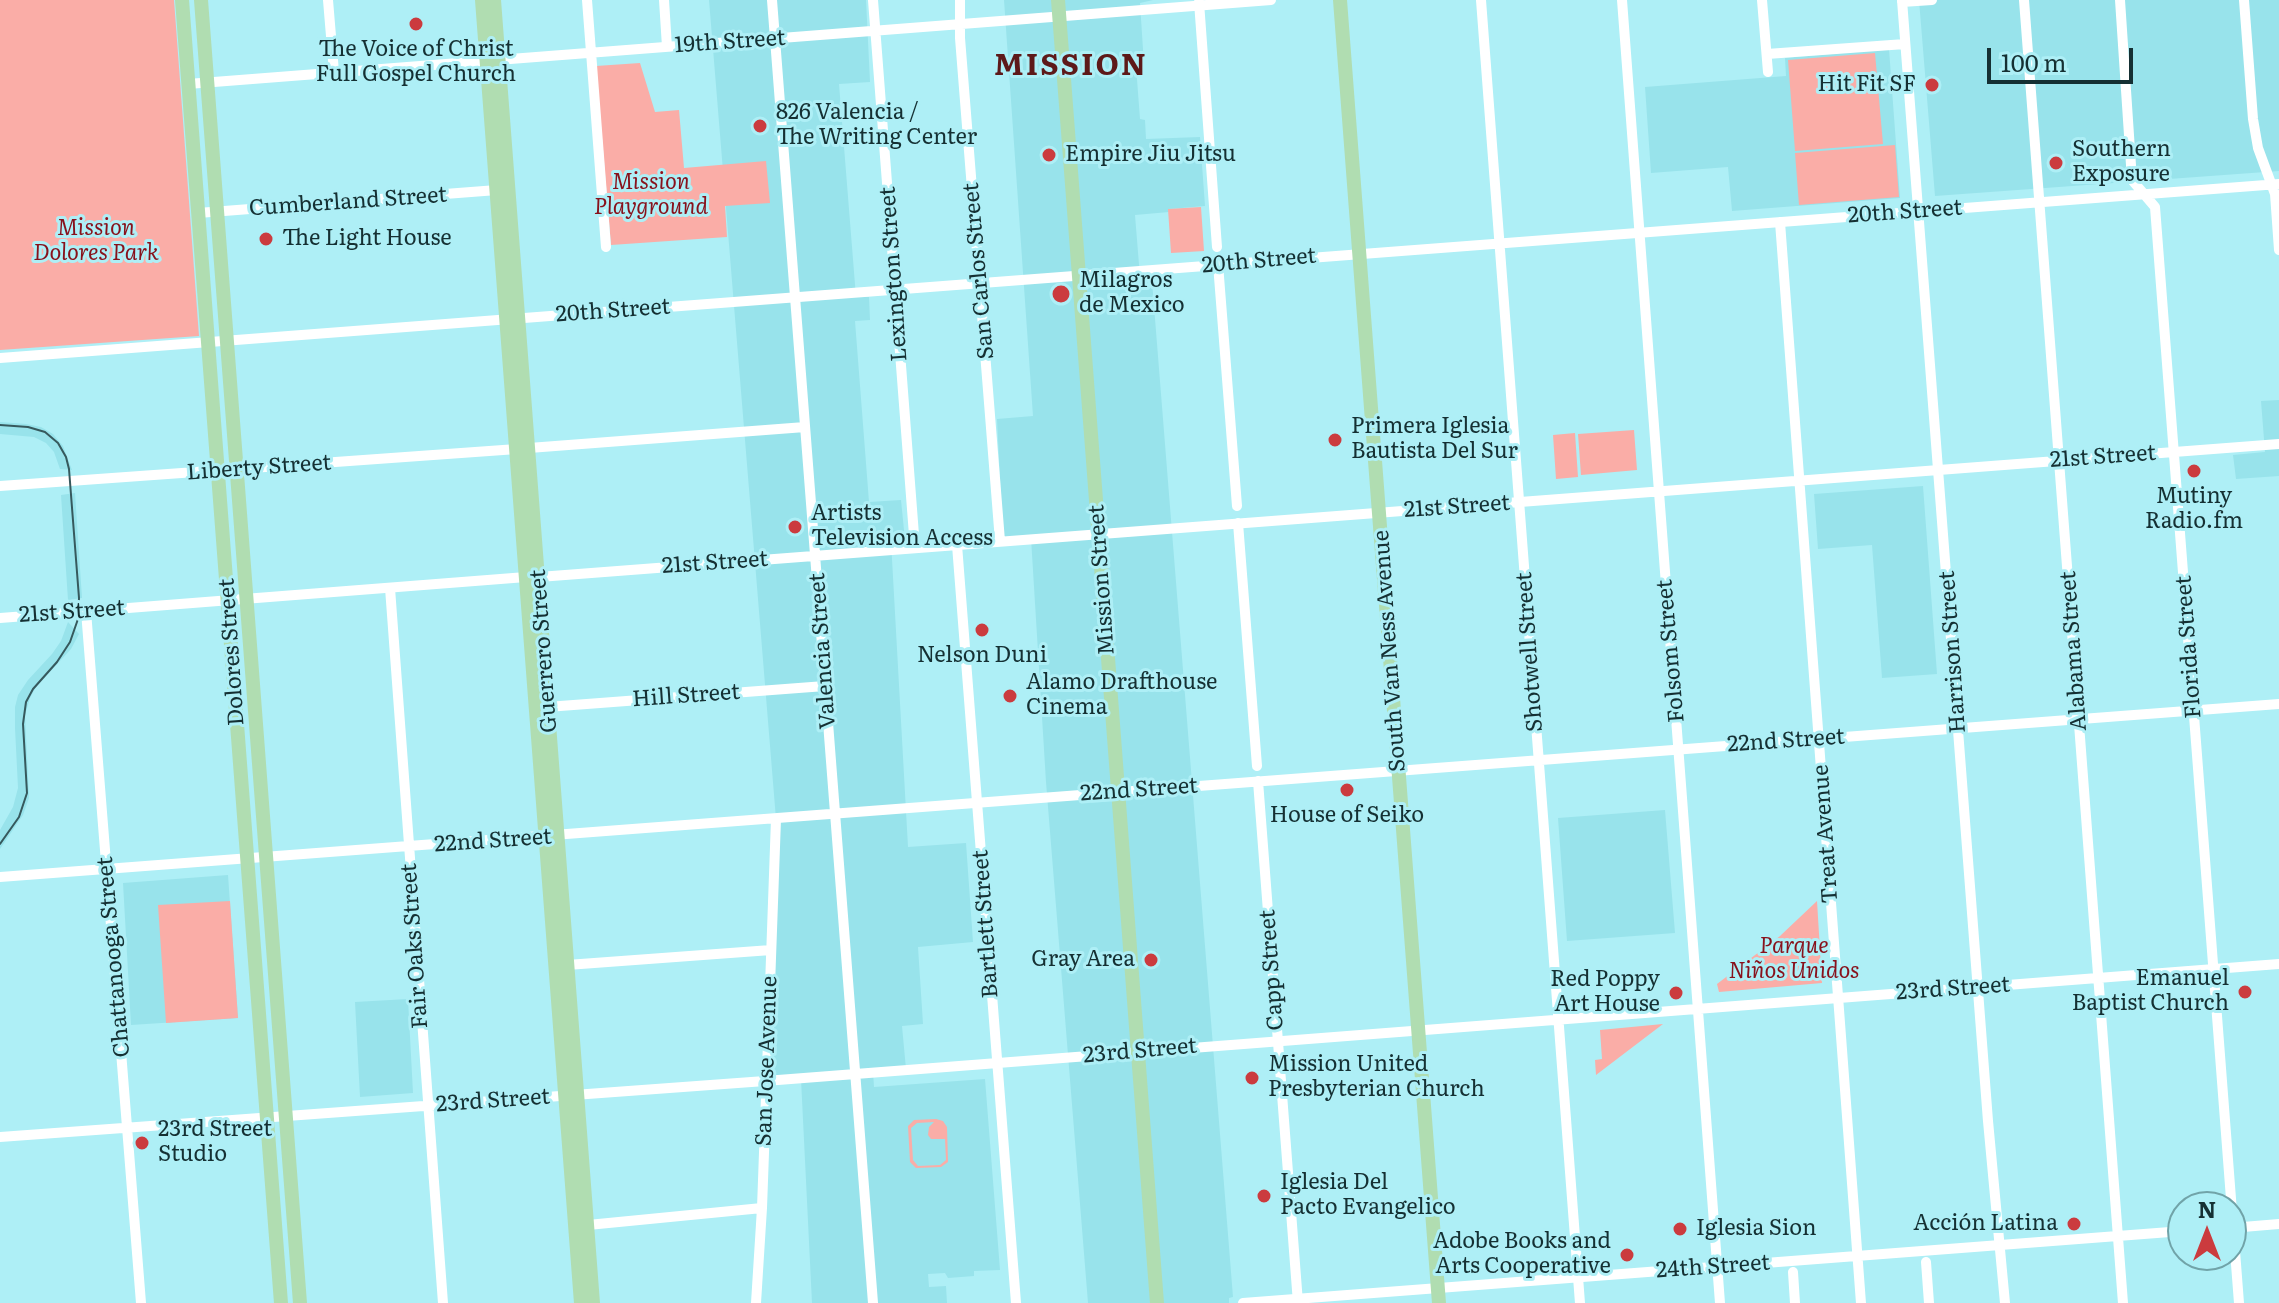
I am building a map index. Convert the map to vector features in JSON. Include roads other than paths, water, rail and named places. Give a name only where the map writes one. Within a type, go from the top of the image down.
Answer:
[{"type":"main road","name":"Dolores Street","points":[[182,0],[281,1303]]},
{"type":"main road","name":"Dolores Street","points":[[201,0],[300,1303]]},
{"type":"main road","name":"Guerrero Street","points":[[482,0],[492,60],[571,1095],[588,1225],[593,1303]]},
{"type":"main road","name":"Guerrero Street","points":[[494,0],[492,60],[497,190],[512,319]]},
{"type":"main road","name":"Mission Street","points":[[1058,0],[1157,1303]]},
{"type":"main road","name":"South Van Ness Avenue","points":[[1340,0],[1438,1296]]},
{"type":"main road","name":"Guerrero Street","points":[[532,577],[547,707],[552,836],[567,965],[581,1303]]},
{"type":"main road","points":[[238,729],[257,728]]},
{"type":"street","points":[[328,0],[334,72]]},
{"type":"street","points":[[587,0],[606,247]]},
{"type":"street","points":[[664,0],[667,47]]},
{"type":"street","name":"Valencia Street","points":[[772,0],[873,1303]]},
{"type":"street","name":"Lexington Street","points":[[873,0],[915,548]]},
{"type":"street","name":"San Carlos Street","points":[[960,0],[1000,541]]},
{"type":"street","name":"19th Street","points":[[188,84],[1199,3],[1271,0]]},
{"type":"street","name":"Shotwell Street","points":[[1481,0],[1580,1303]]},
{"type":"street","name":"Folsom Street","points":[[1622,0],[1720,1303]]},
{"type":"street","points":[[1762,0],[1768,72]]},
{"type":"street","points":[[1902,1],[1932,0]]},
{"type":"street","name":"Alabama Street","points":[[2024,0],[2123,1303]]},
{"type":"street","name":"Florida Street","points":[[2120,0],[2132,180],[2155,207],[2229,1191]]},
{"type":"street","points":[[2244,0],[2255,134],[2275,184],[2279,250]]},
{"type":"street","name":"Harrison Street","points":[[1902,1],[1988,1121],[2005,1303]]},
{"type":"street","points":[[1199,3],[1217,247]]},
{"type":"street","points":[[1767,54],[1905,44]]},
{"type":"street","name":"20th Street","points":[[0,358],[2275,184]]},
{"type":"street","name":"Cumberland Street","points":[[198,213],[497,190]]},
{"type":"street","name":"Treat Avenue","points":[[1780,222],[1861,1303]]},
{"type":"street","points":[[1218,264],[1237,506]]},
{"type":"street","name":"Liberty Street","points":[[0,486],[805,427]]},
{"type":"street","name":"21st Street","points":[[0,618],[2279,444]]},
{"type":"street","points":[[1238,523],[1257,766]]},
{"type":"street","name":"Bartlett Street","points":[[957,545],[1016,1303]]},
{"type":"street","name":"Fair Oaks Street","points":[[390,588],[443,1303]]},
{"type":"street","name":"Chattanooga Street","points":[[86,611],[141,1303]]},
{"type":"street","name":"Hill Street","points":[[547,707],[825,686]]},
{"type":"street","name":"22nd Street","points":[[0,877],[2279,704]]},
{"type":"street","name":"Capp Street","points":[[1258,781],[1298,1301]]},
{"type":"street","name":"San Jose Avenue","points":[[756,1303],[776,819]]},
{"type":"street","points":[[567,965],[771,950]]},
{"type":"street","name":"23rd Street","points":[[0,1137],[2279,964]]},
{"type":"street","points":[[588,1225],[762,1208]]},
{"type":"street","points":[[2247,1227],[2279,1224]]},
{"type":"street","name":"24th Street","points":[[1243,1303],[1438,1296],[1578,1278],[2167,1232]]},
{"type":"street","points":[[1926,1262],[1929,1303]]},
{"type":"street","name":"Florida Street","points":[[2236,1271],[2239,1303]]},
{"type":"street","points":[[1793,1272],[1795,1303]]},
{"type":"tram line","points":[[0,425],[45,432],[58,443],[66,457],[79,598],[78,619],[70,642],[26,702],[23,724],[27,793],[19,817],[0,844]]},
{"type":"place","name":"The Voice of Christ Full Gospel Church","points":[[416,24]]},
{"type":"place","name":"Hit Fit SF","points":[[1932,85]]},
{"type":"place","name":"826 Valencia / The Writing Center","points":[[760,126]]},
{"type":"place","name":"Empire Jiu Jitsu","points":[[1049,155]]},
{"type":"place","name":"Southern Exposure","points":[[2056,163]]},
{"type":"place","name":"The Light House","points":[[266,239]]},
{"type":"place","name":"Milagros de Mexico","points":[[1061,294]]},
{"type":"place","name":"Primera Iglesia Bautista Del Sur","points":[[1335,440]]},
{"type":"place","name":"Mutiny Radio.fm","points":[[2194,471]]},
{"type":"place","name":"Artists Television Access","points":[[795,527]]},
{"type":"place","name":"Nelson Duni","points":[[982,630]]},
{"type":"place","name":"Alamo Drafthouse Cinema","points":[[1010,696]]},
{"type":"place","name":"House of Seiko","points":[[1347,790]]},
{"type":"place","name":"Gray Area","points":[[1151,960]]},
{"type":"place","name":"Emanuel Baptist Church","points":[[2245,992]]},
{"type":"place","name":"Red Poppy Art House","points":[[1676,993]]},
{"type":"place","name":"Mission United Presbyterian Church","points":[[1252,1078]]},
{"type":"place","name":"23rd Street Studio","points":[[142,1143]]},
{"type":"place","name":"Iglesia Del Pacto Evangelico","points":[[1264,1196]]},
{"type":"place","name":"Acción Latina","points":[[2074,1224]]},
{"type":"place","name":"Iglesia Sion","points":[[1680,1229]]},
{"type":"place","name":"Adobe Books and Arts Cooperative","points":[[1627,1255]]},
{"type":"district","name":"MISSION","points":[[1071,66]]},
{"type":"park label","name":"Mission Playground","points":[[651,196]]},
{"type":"park label","name":"Mission Dolores Park","points":[[96,242]]},
{"type":"park label","name":"Parque Niños Unidos","points":[[1794,960]]}]
